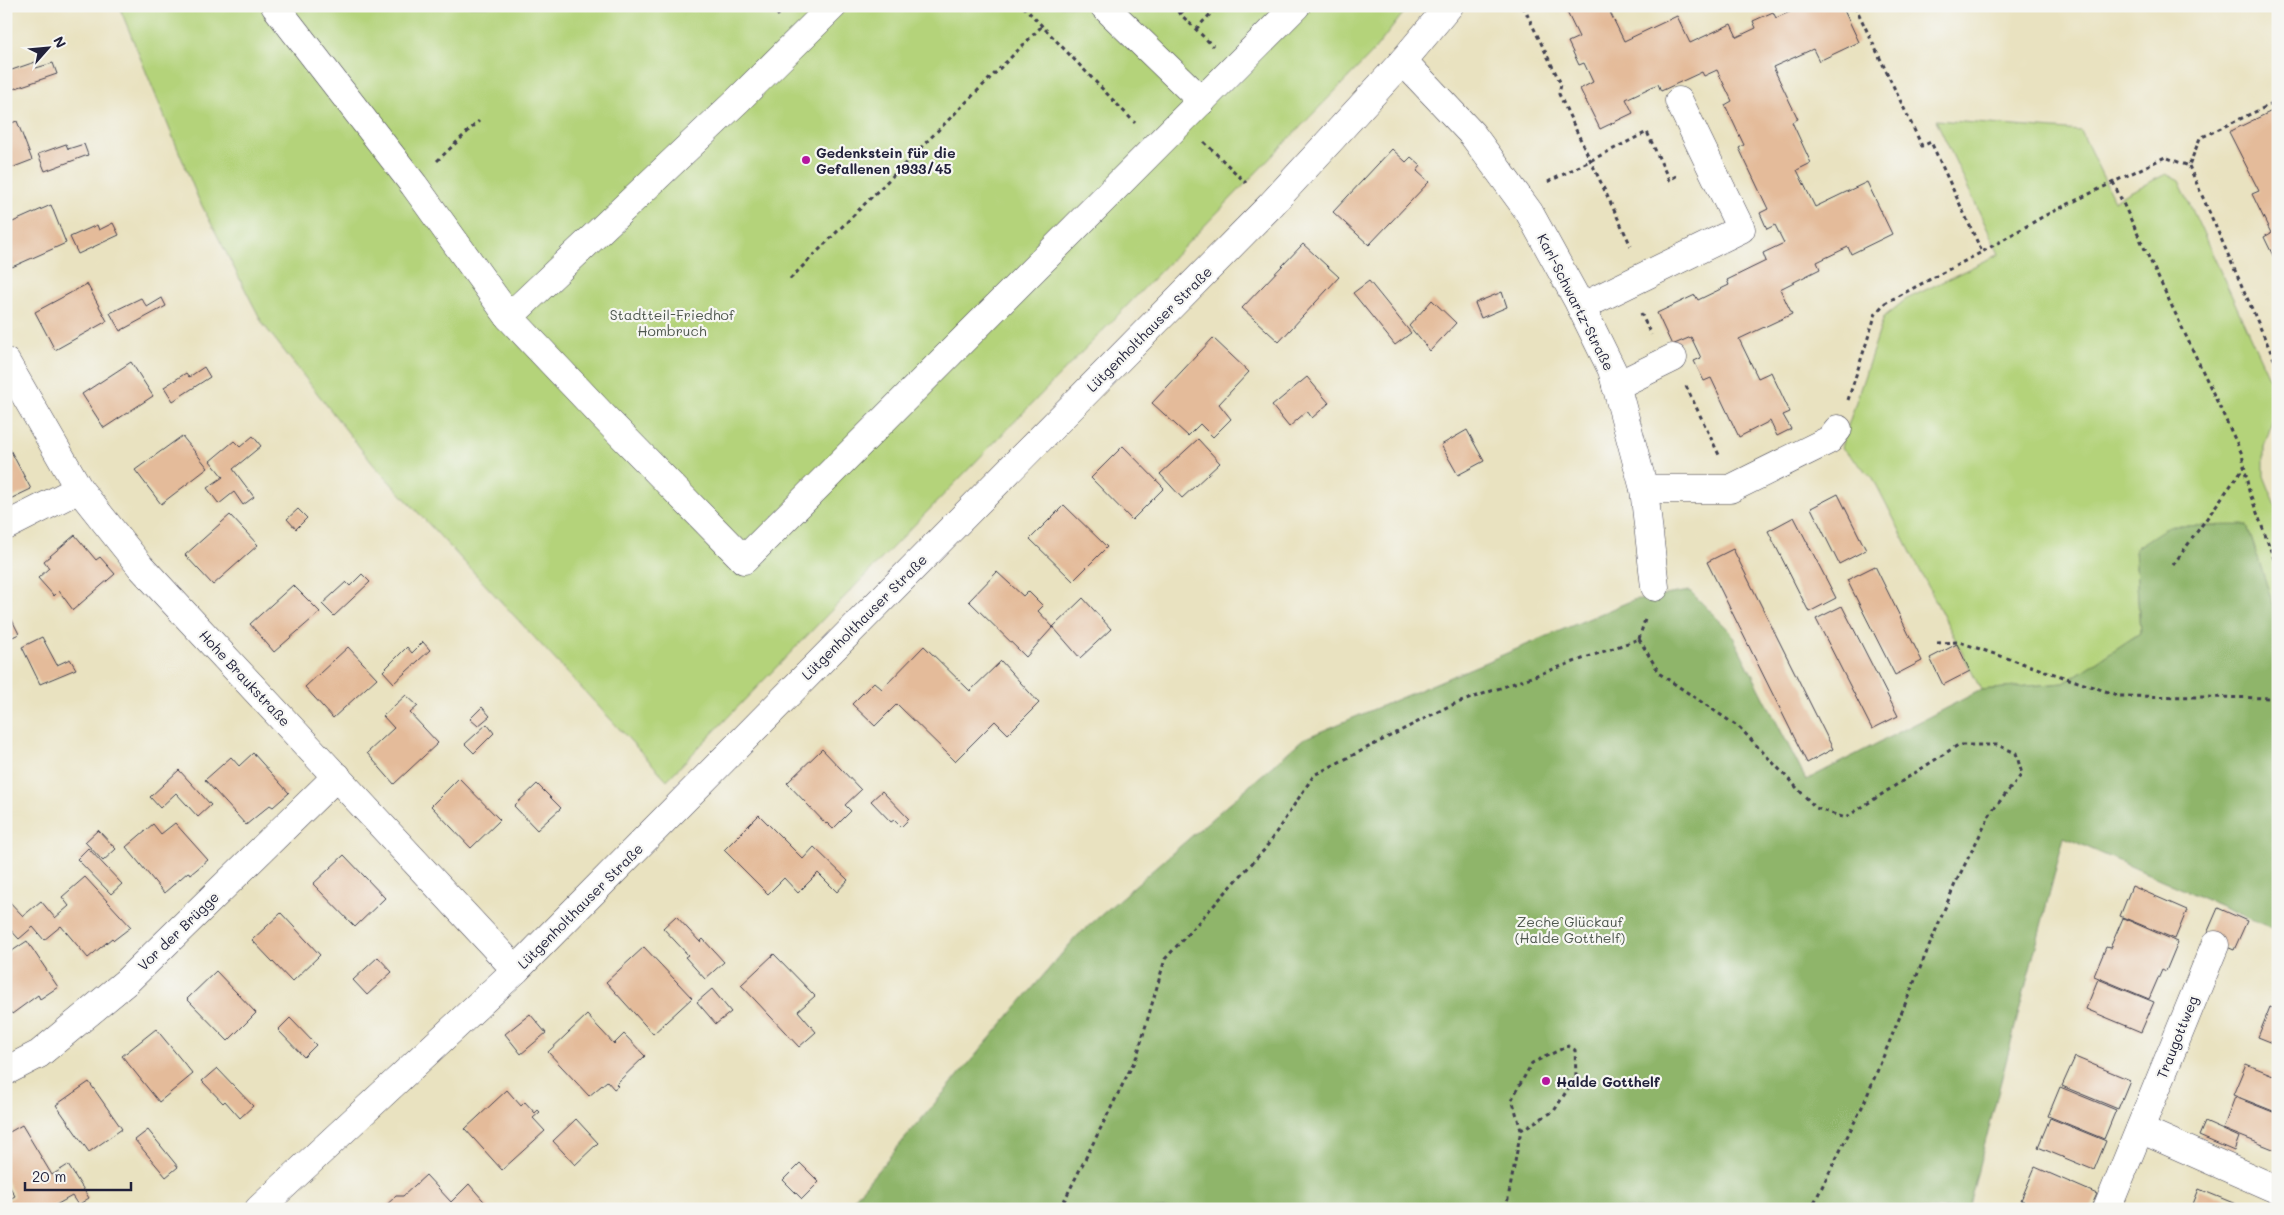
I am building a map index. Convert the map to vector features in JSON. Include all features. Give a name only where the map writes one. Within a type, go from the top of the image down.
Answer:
[{"type":"street","points":[[275,6],[414,184],[509,318],[602,416],[744,560],[1296,6]]},
{"type":"street","points":[[509,318],[833,6]]},
{"type":"street","points":[[1104,6],[1202,101]]},
{"type":"street","name":"Lütgenholthauser Straße","points":[[259,1209],[516,970],[1270,206],[1403,61],[1449,6]]},
{"type":"street","name":"Karl-Schwartz-Straße","points":[[1403,61],[1472,134],[1529,212],[1612,370],[1644,489],[1655,587]]},
{"type":"street","points":[[1581,308],[1741,229],[1679,102]]},
{"type":"street","points":[[1616,386],[1668,360]]},
{"type":"street","name":"Hohe Braukstraße","points":[[6,362],[79,489],[141,568],[516,970]]},
{"type":"street","points":[[1644,489],[1730,489],[1829,440],[1838,429]]},
{"type":"street","points":[[6,526],[79,489]]},
{"type":"street","name":"Vor der Brügge","points":[[6,1071],[39,1054],[126,982],[337,776]]},
{"type":"street","name":"Traugottweg","points":[[2107,1209],[2215,945]]},
{"type":"street","points":[[2140,1129],[2274,1193]]},
{"type":"path","points":[[1023,6],[1157,146]]},
{"type":"path","points":[[1172,6],[1235,68]]},
{"type":"path","points":[[1180,14],[1188,6]]},
{"type":"path","points":[[1196,29],[1218,6]]},
{"type":"path","points":[[1523,6],[1561,84],[1560,94],[1590,160],[1668,360],[1735,487]]},
{"type":"path","points":[[1856,6],[1922,146],[1931,142],[1982,252]]},
{"type":"path","points":[[790,279],[1042,26]]},
{"type":"path","points":[[2278,101],[2200,138],[2189,166],[2278,368]]},
{"type":"path","points":[[414,184],[479,121]]},
{"type":"path","points":[[1182,121],[1251,188]]},
{"type":"path","points":[[1547,182],[1647,132],[1669,180],[1707,160]]},
{"type":"path","points":[[1838,429],[1876,313],[1885,303],[1982,252],[2044,216],[2165,157],[2189,166]]},
{"type":"path","points":[[2113,182],[2242,454],[2250,491],[2278,570]]},
{"type":"path","points":[[2278,451],[2275,475],[2278,481]]},
{"type":"path","points":[[2173,565],[2245,467]]},
{"type":"path","points":[[1060,1209],[1137,1056],[1165,959],[1265,849],[1314,775],[1450,706],[1639,639],[1660,674],[1740,728],[1816,808],[1845,818],[1958,746],[1997,745],[2016,753],[2022,774],[1992,811],[1955,884],[1864,1103],[1811,1209]]},
{"type":"path","points":[[1936,643],[1959,642],[2120,696],[2278,698]]},
{"type":"path","points":[[1506,1209],[1521,1130],[1512,1100],[1532,1062],[1568,1046],[1575,1050],[1576,1076],[1554,1111],[1521,1130]]},
{"type":"green space","name":"Stadtteil-Friedhof Hombruch","points":[[119,6],[1409,6],[1373,52],[667,780],[372,463],[263,324],[198,198]]},
{"type":"green space","points":[[1936,120],[2081,131],[2114,200],[2166,174],[2179,181],[2278,397],[2278,404],[2264,447],[2264,476],[2278,511],[2278,619],[2247,525],[2135,548],[2140,633],[2064,683],[1981,690],[1873,478],[1841,447],[1884,317],[1905,300],[1999,254]]},
{"type":"green space","name":"Zeche Glückauf (Halde Gotthelf)","points":[[2247,525],[2278,619],[2278,931],[2064,837],[1968,1209],[845,1209],[1076,937],[1303,739],[1633,600],[1690,591],[1730,631],[1806,780],[1981,690],[2064,683],[2140,633],[2135,548],[2169,526]]},
{"type":"building","points":[[1564,6],[1607,6],[1624,41],[1677,16],[1690,43],[1731,24],[1737,37],[1756,28],[1753,21],[1773,12],[1776,18],[1803,6],[1842,6],[1859,42],[1819,61],[1813,49],[1773,67],[1798,119],[1792,122],[1811,163],[1797,170],[1815,207],[1867,182],[1892,234],[1851,254],[1848,247],[1817,262],[1820,269],[1780,289],[1792,314],[1739,339],[1758,378],[1771,372],[1790,412],[1783,415],[1791,429],[1777,436],[1770,421],[1739,437],[1711,378],[1704,381],[1694,361],[1701,358],[1691,337],[1672,345],[1657,313],[1695,295],[1698,300],[1729,285],[1727,280],[1766,261],[1763,253],[1784,243],[1775,225],[1767,229],[1760,213],[1768,209],[1739,148],[1744,145],[1725,105],[1732,101],[1717,70],[1704,76],[1702,72],[1661,91],[1658,84],[1626,99],[1633,113],[1600,129],[1580,89],[1593,82],[1584,63],[1579,65],[1568,42],[1579,37]]},
{"type":"building","points":[[35,62],[36,68],[53,63],[57,74],[13,89],[6,72]]},
{"type":"building","points":[[2278,108],[2278,266],[2264,237],[2271,233],[2252,194],[2259,191],[2229,132]]},
{"type":"building","points":[[17,121],[32,160],[6,170],[6,125]]},
{"type":"building","points":[[66,144],[68,149],[84,144],[88,155],[45,171],[38,154]]},
{"type":"building","points":[[1392,149],[1406,162],[1411,157],[1421,166],[1417,171],[1429,182],[1369,245],[1333,212]]},
{"type":"building","points":[[51,205],[66,243],[12,267],[6,253],[6,225]]},
{"type":"building","points":[[113,223],[119,235],[78,254],[70,237],[97,225],[99,230]]},
{"type":"building","points":[[1303,244],[1339,277],[1279,342],[1242,308]]},
{"type":"building","points":[[1369,281],[1411,333],[1395,345],[1353,293]]},
{"type":"building","points":[[87,284],[107,321],[55,350],[35,312]]},
{"type":"building","points":[[1502,292],[1507,307],[1481,318],[1475,303]]},
{"type":"building","points":[[141,298],[147,307],[162,298],[166,306],[120,331],[110,313]]},
{"type":"building","points":[[1432,300],[1456,323],[1430,351],[1409,326]]},
{"type":"building","points":[[1213,338],[1249,372],[1219,404],[1231,419],[1213,437],[1200,424],[1188,436],[1152,403]]},
{"type":"building","points":[[131,362],[153,396],[104,428],[82,394]]},
{"type":"building","points":[[204,367],[210,377],[173,401],[164,387],[186,373],[189,377]]},
{"type":"building","points":[[1307,377],[1329,403],[1312,418],[1307,411],[1289,427],[1272,406]]},
{"type":"building","points":[[1467,430],[1484,461],[1458,475],[1441,445]]},
{"type":"building","points":[[182,436],[208,468],[161,504],[135,470]]},
{"type":"building","points":[[253,436],[261,446],[233,469],[254,497],[243,505],[234,492],[219,504],[207,488],[223,477],[210,461],[234,441],[240,447]]},
{"type":"building","points":[[1198,439],[1220,463],[1182,498],[1160,474]]},
{"type":"building","points":[[6,442],[31,489],[10,499],[9,496],[6,497]]},
{"type":"building","points":[[1123,446],[1164,488],[1132,520],[1091,478]]},
{"type":"building","points":[[1838,494],[1866,550],[1839,564],[1811,508]]},
{"type":"building","points":[[1064,505],[1107,547],[1073,581],[1030,539]]},
{"type":"building","points":[[298,509],[307,518],[296,529],[287,519]]},
{"type":"building","points":[[230,515],[258,545],[213,585],[185,555]]},
{"type":"building","points":[[1794,517],[1836,598],[1809,612],[1768,531]]},
{"type":"building","points":[[75,535],[96,560],[100,557],[115,574],[73,610],[59,591],[54,596],[38,578],[49,568],[44,561]]},
{"type":"building","points":[[1733,549],[1833,749],[1807,763],[1707,562]]},
{"type":"building","points":[[1875,566],[1922,661],[1895,675],[1847,580]]},
{"type":"building","points":[[997,572],[1023,596],[1028,591],[1043,606],[1038,611],[1053,627],[1026,657],[969,601]]},
{"type":"building","points":[[362,574],[370,582],[334,616],[322,604],[346,582],[350,586]]},
{"type":"building","points":[[293,585],[320,612],[274,652],[250,624]]},
{"type":"building","points":[[1083,598],[1111,629],[1080,658],[1053,627]]},
{"type":"building","points":[[1842,606],[1898,716],[1872,729],[1816,619]]},
{"type":"building","points":[[9,614],[19,634],[6,640],[6,615]]},
{"type":"building","points":[[42,637],[57,665],[70,659],[76,669],[40,684],[22,647]]},
{"type":"building","points":[[423,642],[430,650],[394,683],[383,671],[407,647],[412,653]]},
{"type":"building","points":[[1957,644],[1970,671],[1943,685],[1930,658]]},
{"type":"building","points":[[924,646],[970,691],[1001,661],[1039,703],[1008,734],[995,721],[955,761],[897,704],[875,726],[852,704],[874,682],[882,689]]},
{"type":"building","points":[[348,647],[377,678],[333,718],[305,687]]},
{"type":"building","points":[[406,695],[418,706],[410,713],[438,743],[394,784],[367,753],[394,728],[383,716]]},
{"type":"building","points":[[482,707],[490,716],[478,726],[470,719]]},
{"type":"building","points":[[487,724],[494,733],[474,753],[465,744]]},
{"type":"building","points":[[822,749],[861,790],[845,805],[851,811],[833,829],[787,783]]},
{"type":"building","points":[[253,753],[289,793],[273,807],[270,805],[246,825],[205,780],[231,757],[239,766]]},
{"type":"building","points":[[179,770],[211,805],[198,817],[176,793],[160,808],[150,797]]},
{"type":"building","points":[[459,778],[500,820],[471,848],[431,806]]},
{"type":"building","points":[[537,784],[561,808],[537,830],[514,806]]},
{"type":"building","points":[[882,791],[909,819],[901,827],[894,820],[891,822],[871,801]]},
{"type":"building","points":[[759,815],[803,859],[814,847],[848,880],[837,892],[818,873],[798,893],[784,878],[768,894],[724,850]]},
{"type":"building","points":[[175,823],[208,860],[191,874],[188,872],[164,893],[126,847],[153,824],[161,834]]},
{"type":"building","points":[[98,830],[116,849],[103,861],[85,842]]},
{"type":"building","points":[[88,848],[122,884],[111,894],[77,859]]},
{"type":"building","points":[[344,855],[385,898],[355,927],[313,884]]},
{"type":"building","points":[[85,877],[131,927],[114,940],[112,938],[88,958],[61,926],[44,940],[33,927],[19,939],[6,925],[6,898],[23,916],[41,901],[55,918],[69,906],[62,897]]},
{"type":"building","points":[[2132,886],[2187,910],[2175,939],[2120,916]]},
{"type":"building","points":[[2218,908],[2247,921],[2234,950],[2205,938]]},
{"type":"building","points":[[281,913],[320,955],[292,982],[252,940]]},
{"type":"building","points":[[676,916],[700,942],[703,939],[724,962],[705,979],[685,957],[688,955],[663,928]]},
{"type":"building","points":[[2123,918],[2178,942],[2166,971],[2162,969],[2149,999],[2094,976],[2106,947],[2110,948]]},
{"type":"building","points":[[27,941],[58,987],[40,999],[38,995],[12,1014],[6,1006],[6,949],[9,953]]},
{"type":"building","points":[[644,947],[692,998],[653,1034],[606,982]]},
{"type":"building","points":[[774,954],[815,996],[798,1011],[816,1032],[799,1047],[741,985]]},
{"type":"building","points":[[378,957],[392,972],[367,995],[353,980]]},
{"type":"building","points":[[216,971],[256,1013],[228,1041],[187,999]]},
{"type":"building","points":[[2098,979],[2154,1002],[2141,1032],[2086,1009]]},
{"type":"building","points":[[712,989],[731,1012],[716,1024],[697,1002]]},
{"type":"building","points":[[2270,1007],[2278,1010],[2278,1045],[2258,1037]]},
{"type":"building","points":[[530,1014],[546,1033],[521,1054],[505,1034]]},
{"type":"building","points":[[587,1015],[614,1044],[624,1034],[645,1056],[616,1084],[618,1086],[614,1089],[607,1081],[589,1096],[548,1052]]},
{"type":"building","points":[[290,1018],[316,1045],[304,1057],[278,1030]]},
{"type":"building","points":[[156,1029],[193,1074],[159,1102],[122,1056]]},
{"type":"building","points":[[2075,1057],[2130,1080],[2118,1109],[2062,1086]]},
{"type":"building","points":[[2246,1064],[2278,1077],[2278,1113],[2233,1095]]},
{"type":"building","points":[[217,1068],[253,1106],[240,1118],[225,1101],[223,1103],[202,1081]]},
{"type":"building","points":[[89,1082],[122,1129],[89,1152],[56,1105]]},
{"type":"building","points":[[2060,1087],[2116,1110],[2104,1139],[2048,1116]]},
{"type":"building","points":[[507,1090],[521,1106],[525,1102],[535,1113],[538,1110],[540,1112],[533,1118],[545,1131],[502,1170],[465,1129]]},
{"type":"building","points":[[2235,1097],[2278,1114],[2278,1151],[2223,1129]]},
{"type":"building","points":[[2050,1118],[2106,1141],[2094,1170],[2038,1147]]},
{"type":"building","points":[[576,1119],[598,1143],[575,1165],[553,1141]]},
{"type":"building","points":[[2205,1122],[2239,1137],[2234,1151],[2199,1136]]},
{"type":"building","points":[[22,1125],[52,1175],[68,1165],[89,1198],[78,1205],[72,1196],[49,1209],[6,1209],[6,1201],[15,1196],[6,1180],[6,1134]]},
{"type":"building","points":[[148,1130],[178,1167],[166,1177],[135,1140]]},
{"type":"building","points":[[800,1163],[819,1182],[802,1199],[783,1180]]},
{"type":"building","points":[[2035,1167],[2097,1194],[2090,1209],[2021,1209],[2024,1201],[2021,1200]]},
{"type":"building","points":[[426,1175],[451,1202],[469,1184],[489,1207],[487,1209],[382,1209],[396,1196],[403,1196]]},
{"type":"building","points":[[2199,1189],[2248,1209],[2191,1209]]},
{"type":"place","name":"Gedenkstein für die Gefallenen 1933/45","points":[[806,160]]},
{"type":"place","name":"Halde Gotthelf","points":[[1546,1081]]}]
